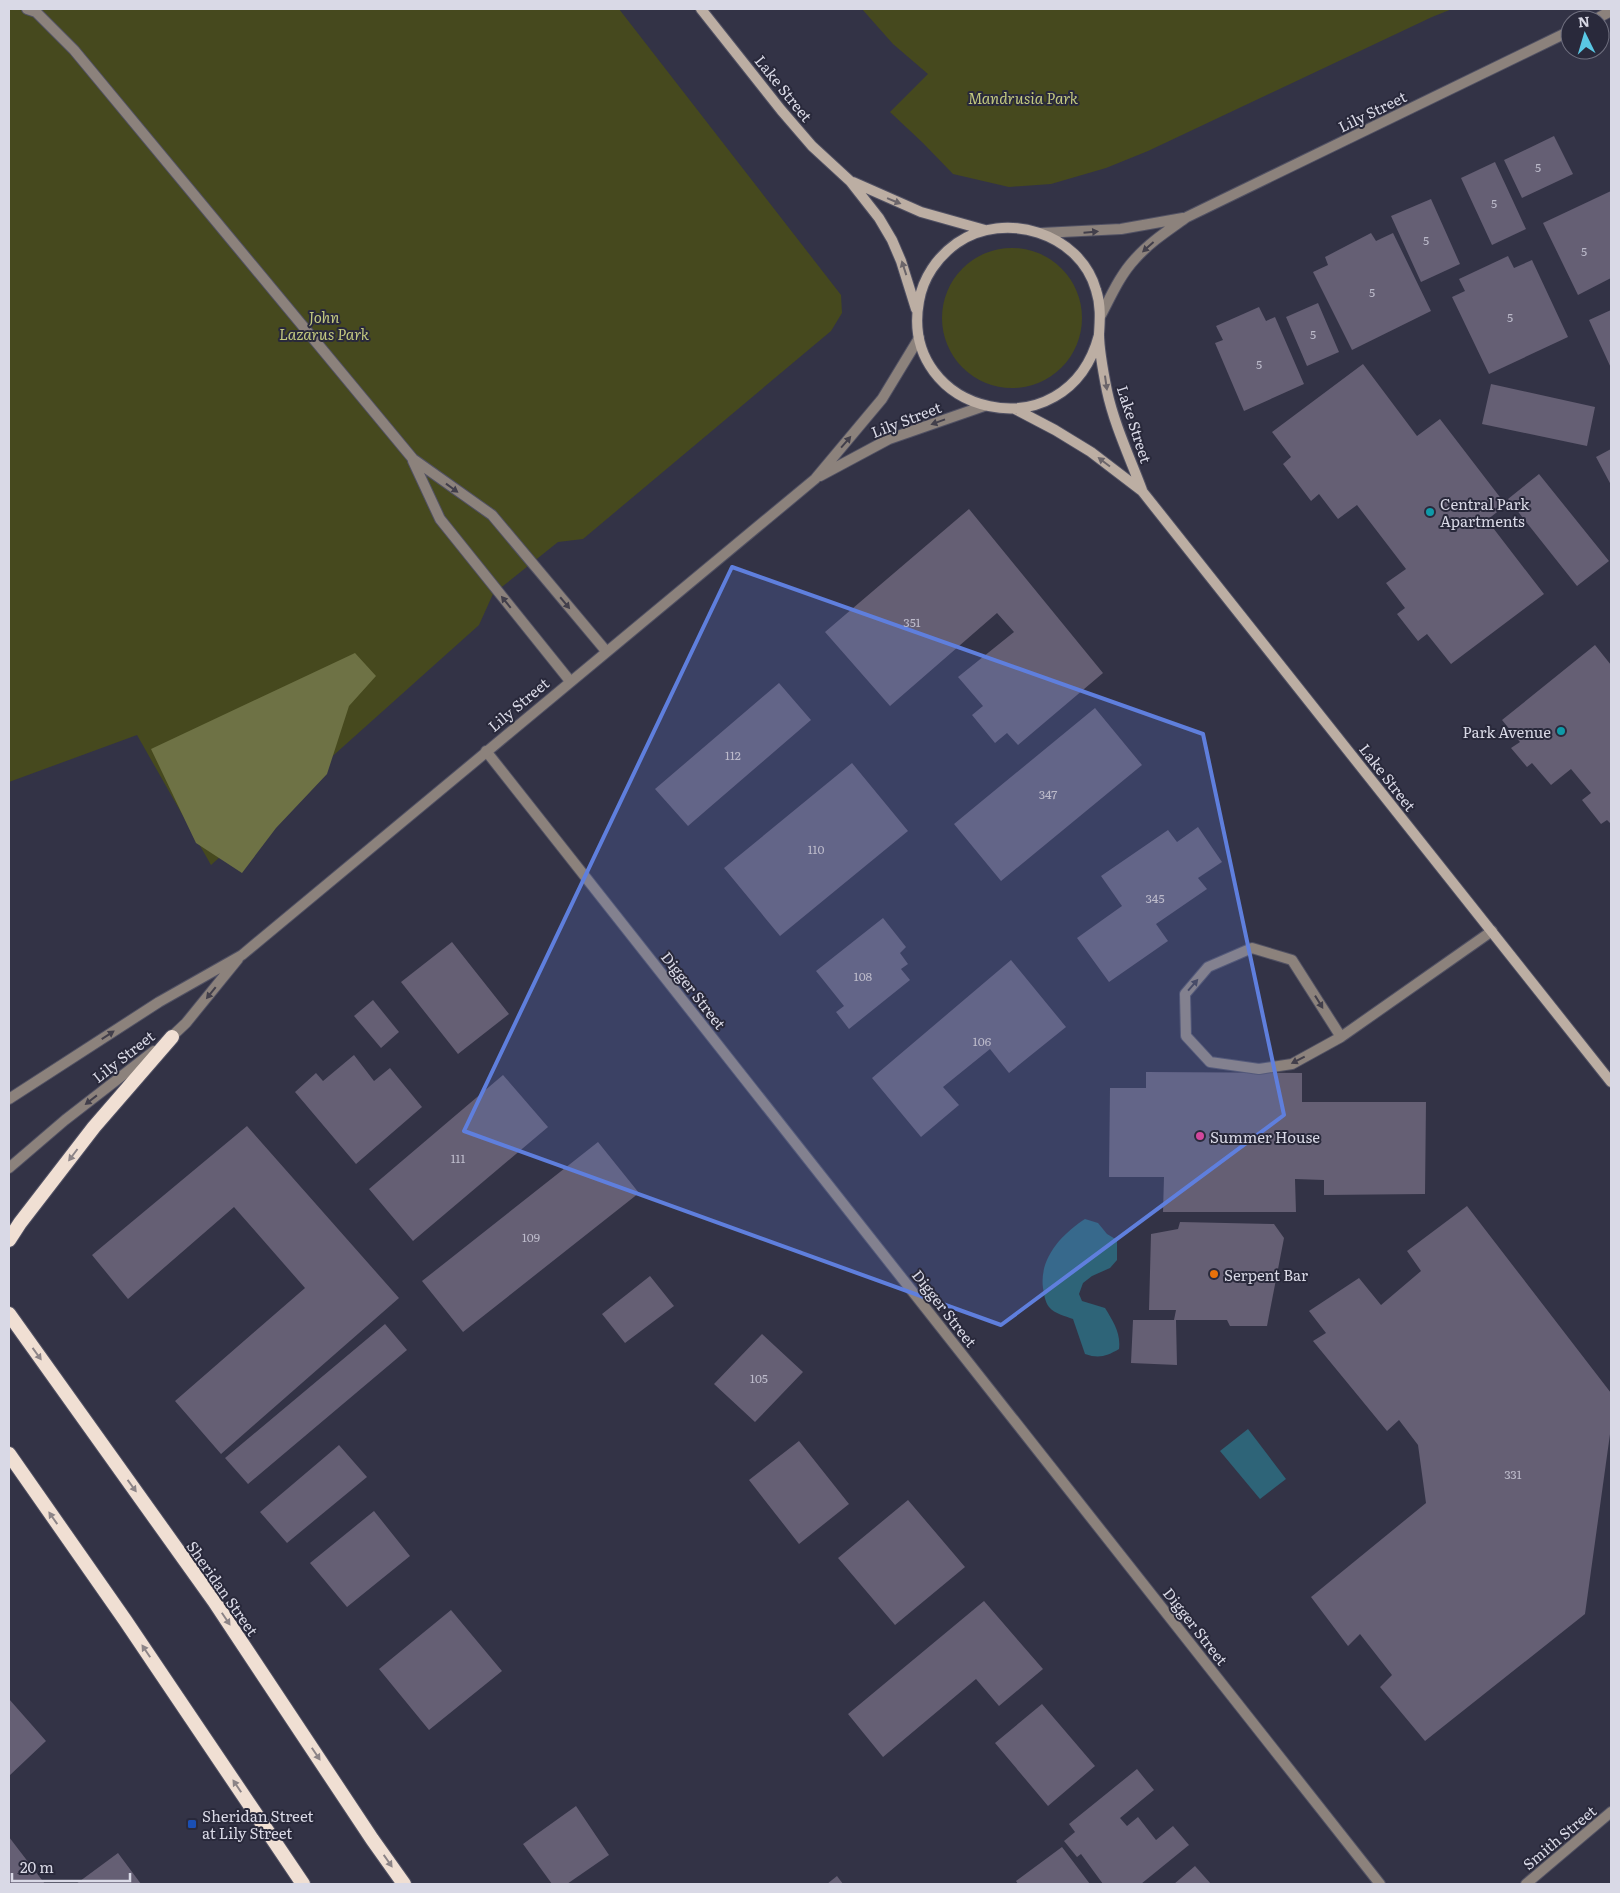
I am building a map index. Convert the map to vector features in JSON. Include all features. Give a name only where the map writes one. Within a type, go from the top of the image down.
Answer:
[{"type":"highway","points":[[9,1240],[20,1222],[94,1127],[172,1037]]},
{"type":"highway","name":"Sheridan Street","points":[[9,1314],[214,1601],[404,1884]]},
{"type":"highway","points":[[9,1454],[125,1620],[303,1884]]},
{"type":"main road","name":"Lake Street","points":[[701,9],[781,110],[812,146],[850,181],[879,218],[892,240],[904,268],[917,315]]},
{"type":"main road","name":"Lake Street","points":[[850,181],[921,212],[985,230]]},
{"type":"main road","points":[[1014,227],[1042,233],[1059,242],[1072,252],[1084,266],[1096,289],[1100,316],[1099,335],[1087,366],[1074,383],[1056,396],[1026,408],[1000,409],[984,406],[964,398],[939,377],[927,358],[919,338],[917,315],[923,287],[937,261],[958,242],[985,230],[1014,227]]},
{"type":"main road","name":"Lake Street","points":[[1099,335],[1107,392],[1142,491]]},
{"type":"main road","name":"Lake Street","points":[[1015,409],[1091,452],[1142,491],[1611,1082]]},
{"type":"street","points":[[27,9],[36,12],[74,50],[412,459],[440,519],[570,681]]},
{"type":"street","name":"Lily Street","points":[[1100,316],[1116,286],[1134,259],[1158,238],[1187,217],[1560,37]]},
{"type":"street","name":"Lily Street","points":[[1042,233],[1121,229],[1187,217]]},
{"type":"street","name":"Lily Street","points":[[9,1099],[159,1002],[242,955],[815,479],[882,399],[919,338]]},
{"type":"street","name":"Lily Street","points":[[815,479],[889,439],[984,406]]},
{"type":"street","points":[[412,459],[492,516],[606,651]]},
{"type":"street","name":"Digger Street","points":[[486,751],[1380,1884]]},
{"type":"street","points":[[1341,1037],[1292,960],[1252,948],[1208,967],[1185,994],[1186,1036],[1210,1062],[1259,1069],[1292,1064],[1341,1037],[1492,931]]},
{"type":"street","name":"Lily Street","points":[[9,1168],[65,1120],[172,1037],[210,995],[242,955]]},
{"type":"street","name":"Smith Street","points":[[1526,1884],[1611,1812]]},
{"type":"highlighted area","points":[[732,567],[1203,734],[1284,1115],[1001,1325],[464,1131]]},
{"type":"green space","name":"John Lazarus Park","points":[[9,9],[619,9],[841,295],[842,313],[831,331],[583,539],[558,542],[493,594],[479,625],[211,865],[137,735],[9,782]]},
{"type":"green space","name":"Mandrusia Park","points":[[862,9],[1452,9],[1148,151],[1106,168],[1051,184],[1009,187],[953,174],[890,112],[928,74],[893,44]]},
{"type":"green space","points":[[1012,248],[1026,249],[1039,253],[1062,268],[1077,291],[1081,304],[1081,332],[1077,345],[1062,368],[1039,383],[1026,387],[1012,388],[998,387],[985,383],[962,368],[947,345],[943,332],[942,318],[943,304],[947,291],[962,268],[985,253],[998,249]]},
{"type":"green space","points":[[355,653],[376,676],[349,706],[327,774],[276,828],[242,873],[196,843],[151,749]]},
{"type":"water","points":[[1085,1219],[1098,1223],[1107,1234],[1117,1240],[1117,1260],[1110,1268],[1092,1276],[1083,1283],[1079,1294],[1082,1301],[1105,1308],[1118,1332],[1119,1349],[1107,1355],[1090,1356],[1085,1354],[1073,1319],[1057,1313],[1049,1307],[1043,1288],[1043,1277],[1048,1257],[1068,1232]]},
{"type":"water","points":[[1248,1429],[1286,1479],[1260,1499],[1220,1451]]},
{"type":"building","points":[[1554,136],[1573,174],[1522,198],[1504,160]]},
{"type":"building","points":[[1495,162],[1526,229],[1492,245],[1461,178]]},
{"type":"building","points":[[1611,191],[1611,278],[1578,295],[1543,223]]},
{"type":"building","points":[[1431,199],[1460,264],[1421,282],[1391,216]]},
{"type":"building","points":[[1371,233],[1376,241],[1393,233],[1431,311],[1352,350],[1313,272],[1328,265],[1325,257]]},
{"type":"building","points":[[1508,256],[1514,268],[1532,260],[1568,337],[1489,374],[1452,297],[1465,291],[1459,279]]},
{"type":"building","points":[[1318,303],[1339,352],[1307,366],[1286,317]]},
{"type":"building","points":[[1259,307],[1266,321],[1275,317],[1304,384],[1244,411],[1215,343],[1223,340],[1216,326]]},
{"type":"building","points":[[1611,310],[1611,368],[1589,320]]},
{"type":"building","name":"Central Park Apartments","points":[[1363,364],[1417,436],[1440,419],[1506,505],[1487,520],[1544,594],[1451,664],[1427,634],[1418,641],[1397,614],[1405,608],[1386,583],[1406,569],[1357,505],[1338,519],[1319,494],[1311,501],[1283,464],[1291,457],[1272,432]]},
{"type":"building","points":[[1491,384],[1595,407],[1587,446],[1482,424]]},
{"type":"building","points":[[1611,449],[1611,485],[1596,457]]},
{"type":"building","points":[[1539,474],[1609,561],[1577,586],[1508,499]]},
{"type":"building","points":[[969,509],[1103,673],[1018,745],[1007,733],[995,743],[972,715],[983,706],[958,677],[1014,632],[997,613],[890,706],[825,632]]},
{"type":"building","name":"Park Avenue","points":[[1595,645],[1611,665],[1611,824],[1607,820],[1601,824],[1582,800],[1591,793],[1571,769],[1551,785],[1532,763],[1527,767],[1511,748],[1520,742],[1502,720]]},
{"type":"building","points":[[779,683],[811,720],[688,826],[655,789]]},
{"type":"building","points":[[1095,708],[1142,765],[1001,881],[954,824]]},
{"type":"building","points":[[852,763],[908,831],[780,936],[724,868]]},
{"type":"building","points":[[1198,827],[1222,862],[1198,878],[1207,889],[1156,924],[1168,941],[1109,982],[1077,938],[1122,906],[1101,876],[1168,830],[1177,842]]},
{"type":"building","points":[[883,918],[906,947],[900,953],[908,964],[901,969],[910,980],[849,1029],[836,1012],[844,1006],[816,971]]},
{"type":"building","points":[[452,942],[509,1014],[458,1054],[401,982]]},
{"type":"building","points":[[1011,960],[1066,1027],[1009,1073],[990,1049],[943,1087],[959,1105],[921,1137],[872,1078]]},
{"type":"building","points":[[373,1000],[399,1032],[381,1048],[354,1016]]},
{"type":"building","points":[[354,1055],[374,1081],[390,1068],[422,1107],[356,1164],[295,1092],[316,1073],[323,1081]]},
{"type":"building","points":[[1146,1072],[1302,1073],[1302,1102],[1426,1102],[1425,1194],[1324,1195],[1324,1180],[1295,1179],[1296,1212],[1163,1212],[1164,1177],[1109,1177],[1110,1088],[1146,1088]]},
{"type":"building","points":[[503,1075],[548,1127],[413,1241],[369,1189]]},
{"type":"building","points":[[247,1126],[399,1298],[221,1454],[175,1401],[305,1288],[234,1207],[128,1299],[92,1255]]},
{"type":"building","points":[[598,1142],[639,1193],[463,1332],[422,1281]]},
{"type":"building","points":[[1467,1206],[1611,1393],[1611,1427],[1585,1614],[1425,1741],[1380,1687],[1392,1675],[1360,1634],[1348,1646],[1311,1597],[1426,1503],[1418,1445],[1399,1420],[1387,1431],[1313,1341],[1326,1333],[1309,1311],[1359,1278],[1381,1305],[1421,1271],[1407,1251]]},
{"type":"building","name":"Serpent Bar","points":[[1180,1222],[1274,1224],[1284,1238],[1267,1326],[1230,1326],[1227,1320],[1176,1320],[1177,1365],[1131,1363],[1133,1320],[1174,1320],[1176,1310],[1149,1310],[1151,1234],[1178,1229]]},
{"type":"building","points":[[650,1276],[674,1306],[625,1343],[602,1314]]},
{"type":"building","points":[[385,1324],[407,1350],[248,1484],[225,1458]]},
{"type":"building","points":[[762,1334],[803,1372],[755,1422],[714,1384]]},
{"type":"building","points":[[799,1441],[849,1504],[799,1544],[749,1480]]},
{"type":"building","points":[[339,1445],[367,1477],[287,1543],[260,1512]]},
{"type":"building","points":[[908,1500],[965,1567],[895,1625],[838,1558]]},
{"type":"building","points":[[374,1511],[410,1556],[347,1607],[310,1563]]},
{"type":"building","points":[[984,1601],[1043,1669],[999,1706],[976,1679],[883,1757],[848,1714]]},
{"type":"building","points":[[451,1610],[502,1671],[429,1730],[379,1669]]},
{"type":"building","points":[[9,1699],[46,1741],[9,1776]]},
{"type":"building","points":[[1042,1704],[1095,1766],[1048,1806],[995,1743]]},
{"type":"building","points":[[1137,1769],[1154,1790],[1120,1818],[1127,1826],[1138,1817],[1156,1840],[1173,1826],[1189,1845],[1141,1884],[1103,1884],[1081,1854],[1077,1857],[1064,1841],[1075,1832],[1069,1824]]},
{"type":"building","points":[[576,1806],[609,1855],[567,1884],[552,1884],[523,1844]]},
{"type":"building","points":[[9,1837],[45,1884],[9,1884]]},
{"type":"building","points":[[1062,1847],[1090,1884],[1018,1884],[1016,1881]]},
{"type":"building","points":[[118,1853],[141,1884],[76,1884]]},
{"type":"building","points":[[1195,1866],[1211,1884],[1174,1884]]},
{"type":"building","points":[[837,1876],[843,1884],[827,1884]]},
{"type":"place","name":"Central Park Apartments","points":[[1430,512]]},
{"type":"place","name":"Park Avenue","points":[[1561,731]]},
{"type":"place","name":"Summer House","points":[[1200,1136]]},
{"type":"place","name":"Serpent Bar","points":[[1214,1274]]},
{"type":"place","name":"Sheridan Street at Lily Street","points":[[192,1824]]}]
